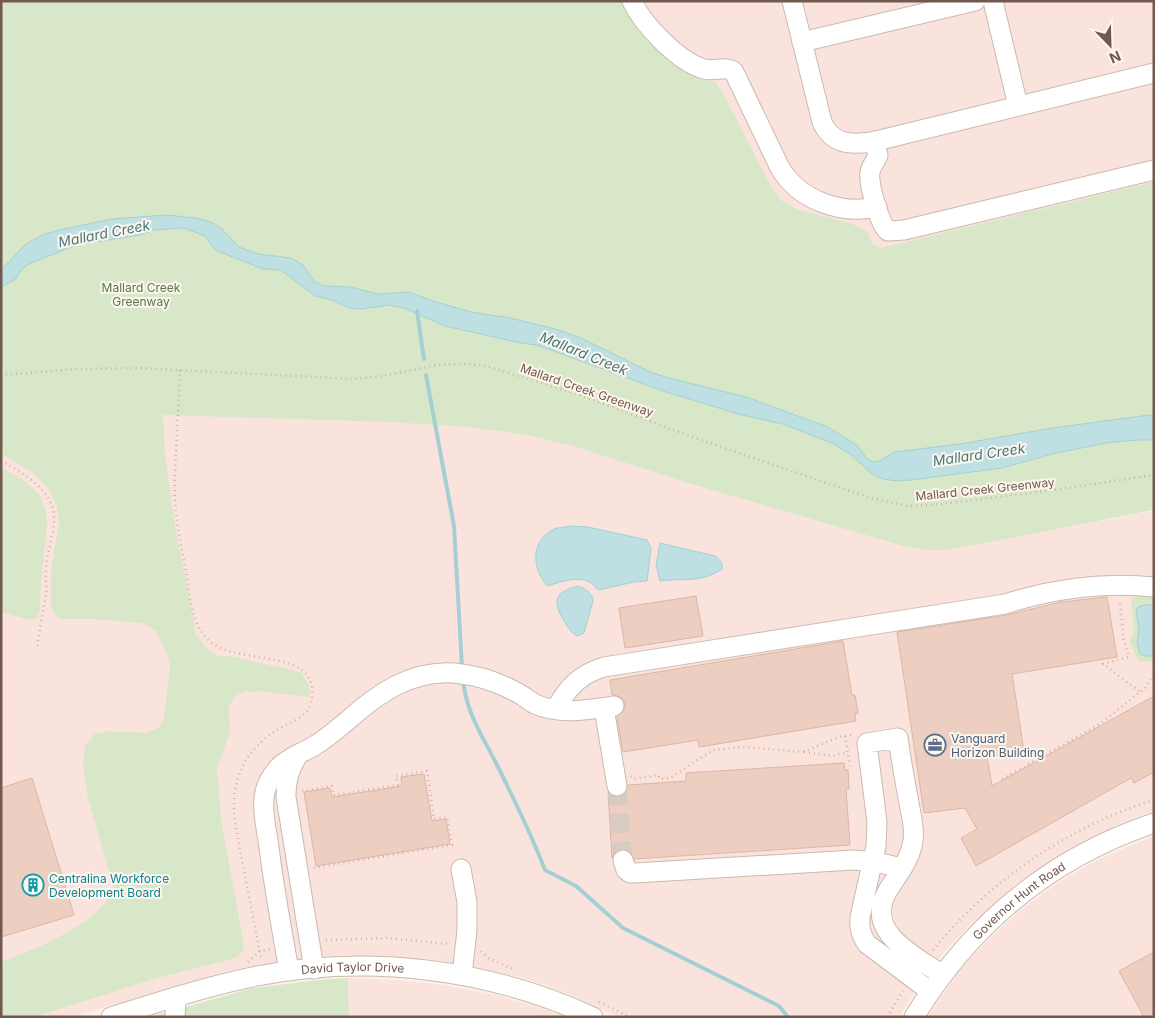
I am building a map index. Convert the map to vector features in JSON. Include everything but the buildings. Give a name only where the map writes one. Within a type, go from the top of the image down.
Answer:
[{"type":"street","points":[[632,1],[655,35],[688,61],[705,70],[731,70],[779,166],[796,187],[820,202],[834,207],[862,210],[877,207]]},
{"type":"street","points":[[792,1],[820,116],[828,133],[846,143],[857,144],[874,141],[1154,73]]},
{"type":"street","points":[[802,42],[975,1]]},
{"type":"street","points":[[993,1],[1018,106]]},
{"type":"street","points":[[874,141],[878,155],[871,167],[869,176],[884,227],[888,231],[893,232],[1154,170]]},
{"type":"street","points":[[556,709],[564,694],[574,683],[584,675],[604,667],[1005,604],[1025,598],[1099,586],[1129,584],[1154,587]]},
{"type":"street","points":[[289,971],[264,816],[266,787],[276,771],[286,761],[328,738],[382,692],[402,682],[442,673],[469,675],[484,679],[515,691],[536,704],[556,709],[581,710],[609,707],[624,780]]},
{"type":"street","points":[[930,991],[867,944],[862,936],[860,927],[872,907],[888,892],[902,869],[910,851],[913,832],[898,738],[866,743],[877,822],[873,861],[872,907],[892,938],[942,974]]},
{"type":"street","points":[[298,755],[291,766],[288,776],[286,797],[314,968]]},
{"type":"street","name":"Governor Hunt Road","points":[[914,1017],[942,974],[987,924],[1023,893],[1073,859],[1110,840],[1154,823]]},
{"type":"street","points":[[623,860],[626,870],[635,874],[854,860],[873,861],[902,869]]},
{"type":"street","points":[[461,869],[466,902],[467,930],[462,976]]},
{"type":"street","points":[[276,898],[302,893]]},
{"type":"street","name":"David Taylor Drive","points":[[111,1017],[244,979],[314,968],[385,967],[496,982],[527,991],[594,1017]]},
{"type":"street","points":[[175,1017],[176,997]]},
{"type":"path","name":"Mallard Creek Greenway","points":[[1,374],[104,368],[353,379],[382,376],[437,365],[482,365],[577,394],[687,435],[874,499],[909,506],[942,504],[1054,490],[1154,475]]},
{"type":"path","points":[[180,370],[175,500],[196,624],[202,634],[214,646],[230,652],[292,665],[306,674],[312,685],[311,702],[305,714],[260,743],[243,764],[238,777],[234,800],[235,825],[261,959]]},
{"type":"path","points":[[1,461],[39,487],[50,502],[54,514],[46,569],[46,595],[36,649]]},
{"type":"path","points":[[1120,604],[1124,641],[1129,657],[1103,664],[1140,692]]},
{"type":"path","points":[[1002,779],[1100,724],[1145,688],[1154,674]]},
{"type":"path","points":[[803,752],[839,737],[863,733]]},
{"type":"path","points":[[845,736],[850,766]]},
{"type":"path","points":[[624,780],[658,775],[660,780],[670,778],[712,750],[743,747],[831,756],[848,752]]},
{"type":"path","points":[[300,792],[332,786],[333,795],[398,785],[396,776],[426,771],[434,819],[447,817],[449,826],[452,846],[313,868]]},
{"type":"path","points":[[310,942],[334,939],[386,938],[425,940],[465,946]]},
{"type":"path","points":[[246,964],[260,951],[285,946]]},
{"type":"shaded area","points":[[1,1],[1154,1],[1154,368]]},
{"type":"shaded area","points":[[109,413],[386,422],[467,427],[526,435],[573,446],[688,483],[903,546],[925,550],[1017,537],[1154,511],[1154,811],[1130,819],[1086,840],[1061,854],[1018,883],[968,927],[947,949],[921,982],[899,1017],[619,1017],[534,981],[477,967],[430,959],[343,955],[281,961],[226,971],[72,1017],[1,1017],[1,417]]},
{"type":"shaded area","points":[[1154,836],[1154,1017],[927,1017],[961,968],[1023,908],[1061,881],[1095,861]]},
{"type":"shaded area","points":[[348,978],[444,985],[496,995],[565,1017],[349,1017]]},
{"type":"green space","points":[[1,1],[622,1],[638,30],[673,65],[703,80],[715,81],[722,91],[769,183],[782,201],[796,209],[852,224],[867,231],[873,245],[881,248],[1154,182],[1154,510],[944,550],[925,550],[903,546],[688,483],[573,446],[526,435],[467,427],[386,422],[163,415],[165,454],[175,527],[195,634],[217,656],[230,656],[300,672],[310,690],[310,697],[258,691],[245,692],[235,696],[229,706],[230,732],[217,768],[221,819],[244,946],[241,954],[234,958],[154,979],[34,1017],[1,1017],[1,962],[49,942],[84,922],[99,910],[109,898],[113,885],[88,799],[83,762],[85,745],[95,734],[107,731],[147,733],[158,728],[164,720],[170,666],[156,631],[143,623],[93,619],[61,619],[54,614],[51,607],[51,571],[59,524],[57,507],[49,490],[36,475],[1,453]]},
{"type":"green space","points":[[1,467],[26,482],[40,495],[46,511],[47,526],[40,609],[37,618],[30,620],[1,612]]},
{"type":"green space","points":[[1140,591],[1154,592],[1154,658],[1151,662],[1139,662],[1130,642],[1134,628],[1131,598],[1133,599]]},
{"type":"green space","points":[[348,978],[349,1017],[150,1017],[253,988]]},
{"type":"water","name":"Mallard Creek","points":[[166,215],[196,218],[211,222],[221,228],[239,247],[258,254],[291,258],[303,265],[313,280],[323,286],[350,287],[378,294],[409,292],[471,312],[510,318],[555,329],[581,338],[648,371],[746,397],[828,427],[857,445],[867,459],[874,462],[895,452],[1149,415],[1154,415],[1154,440],[1106,443],[1056,453],[1002,468],[911,480],[883,479],[872,474],[850,454],[834,444],[783,424],[742,415],[666,392],[537,345],[445,326],[404,308],[389,305],[361,309],[349,308],[332,300],[315,296],[281,270],[263,269],[215,250],[205,236],[184,228],[153,230],[140,235],[76,245],[29,264],[22,269],[16,279],[1,287],[1,270],[26,244],[42,235],[112,219]]},
{"type":"water","points":[[573,526],[588,527],[647,540],[651,548],[647,581],[598,590],[587,581],[574,579],[547,586],[538,571],[536,563],[537,548],[546,534],[554,529]]},
{"type":"water","points":[[660,543],[715,556],[721,561],[722,569],[700,578],[660,581],[656,565]]},
{"type":"water","points":[[578,586],[590,594],[593,601],[584,633],[577,636],[564,621],[557,602],[560,594]]},
{"type":"water","points":[[1154,605],[1154,656],[1140,654],[1137,643],[1139,630],[1136,611],[1138,607]]},
{"type":"waterway","points":[[417,311],[424,359]]},
{"type":"waterway","points":[[426,375],[454,526],[462,667]]},
{"type":"waterway","points":[[463,679],[467,703],[471,713],[516,804],[545,870],[576,886],[623,928],[779,1006],[788,1017]]},
{"type":"tunnel","points":[[617,786],[623,860]]},
{"type":"place","name":"Vanguard Horizon Building","points":[[935,745]]},
{"type":"place","name":"Centralina Workforce Development Board","points":[[33,885]]}]
